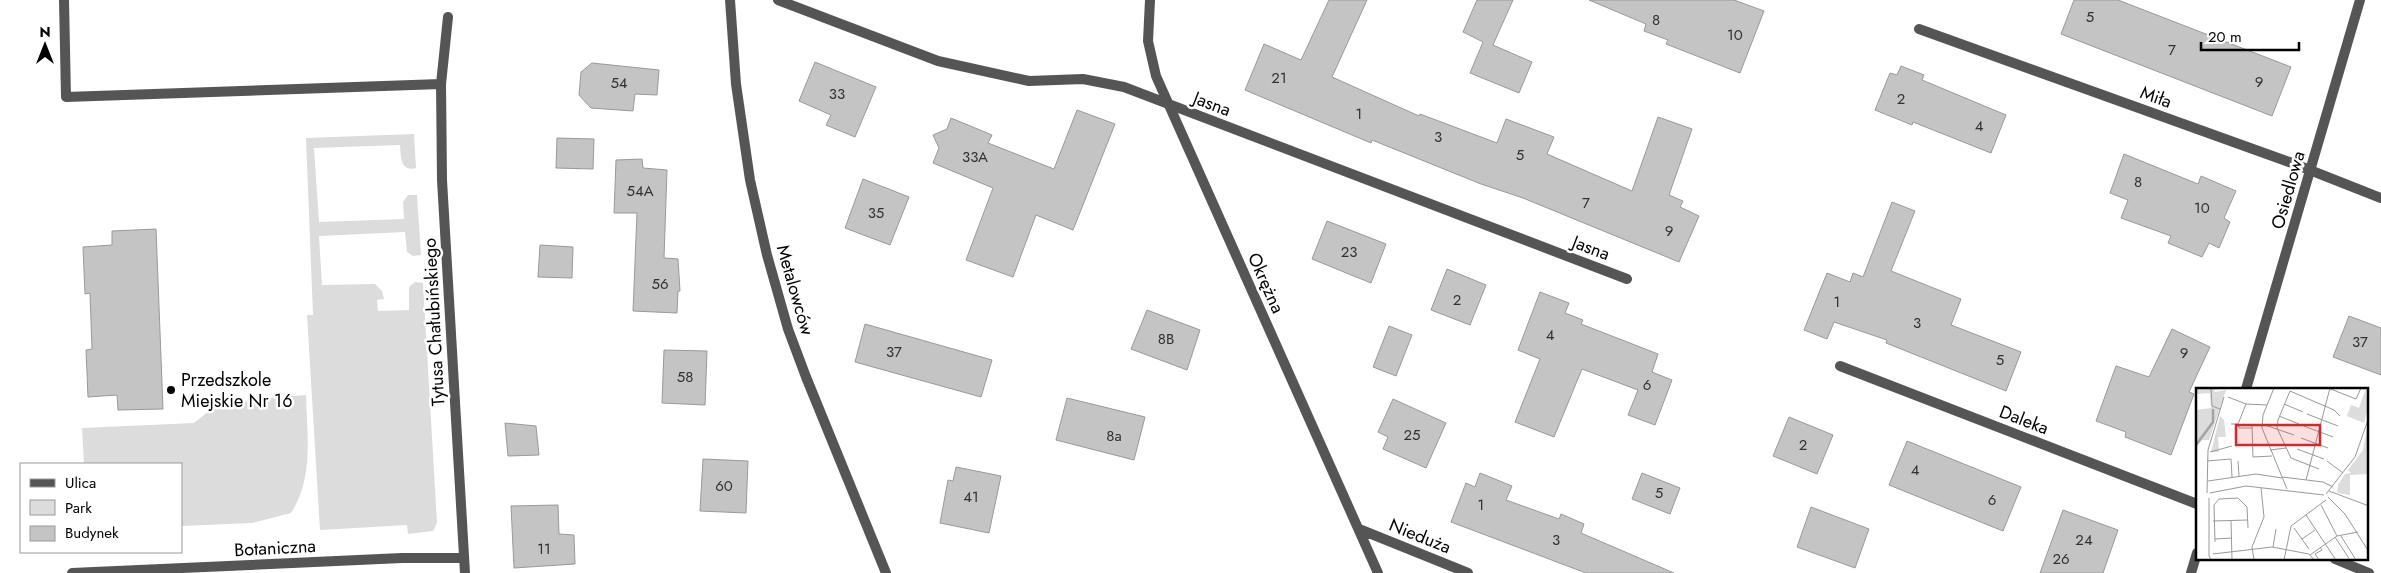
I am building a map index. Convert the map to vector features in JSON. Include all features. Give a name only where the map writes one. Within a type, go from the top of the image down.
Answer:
[{"type":"street","points":[[64,0],[66,96],[441,84]]},
{"type":"street","name":"Metalowców","points":[[730,0],[736,84],[750,180],[767,255],[788,329],[806,378],[886,573]]},
{"type":"street","name":"Jasna","points":[[778,0],[938,61],[1029,81],[1083,79],[1124,87],[1627,279]]},
{"type":"street","name":"Okrężna","points":[[1150,0],[1148,40],[1156,76],[1378,573]]},
{"type":"street","name":"Osiedlowa","points":[[2246,388],[2360,0]]},
{"type":"street","name":"Tytusa Chałubińskiego","points":[[448,17],[441,84],[442,180],[463,558]]},
{"type":"street","name":"Miła","points":[[1919,29],[2311,170],[2381,198]]},
{"type":"street","name":"Daleka","points":[[1840,366],[2196,504]]},
{"type":"street","name":"Nieduża","points":[[1359,529],[1468,573]]},
{"type":"street","points":[[2191,573],[2196,557]]},
{"type":"street","name":"Botaniczna","points":[[72,573],[402,558],[463,558]]},
{"type":"street","points":[[463,558],[465,573]]},
{"type":"street","points":[[2337,560],[2368,573]]},
{"type":"green space","points":[[414,134],[416,168],[411,169],[407,168],[402,162],[400,145],[314,148],[319,222],[404,219],[403,202],[408,195],[417,195],[421,255],[413,256],[407,252],[405,232],[319,236],[322,285],[375,284],[382,291],[384,299],[377,300],[378,311],[409,310],[409,287],[415,282],[423,283],[437,523],[433,531],[408,534],[407,525],[320,530],[307,315],[313,315],[306,138]]},
{"type":"green space","points":[[306,395],[308,441],[306,471],[298,500],[291,513],[252,523],[182,526],[182,463],[84,463],[82,428],[194,423],[214,407],[267,398]]},
{"type":"building","points":[[1329,0],[1367,0],[1332,77],[1419,116],[1420,114],[1497,143],[1506,119],[1554,137],[1547,154],[1632,191],[1658,117],[1692,129],[1669,195],[1683,201],[1680,207],[1699,216],[1679,262],[1523,198],[1481,184],[1372,140],[1371,143],[1245,90],[1264,44],[1301,60]]},
{"type":"building","points":[[1477,0],[1513,0],[1493,45],[1532,62],[1519,93],[1470,73],[1483,42],[1463,32]]},
{"type":"building","points":[[1589,0],[1734,0],[1764,11],[1740,73],[1666,44],[1668,40],[1644,31],[1646,24]]},
{"type":"building","points":[[2074,0],[2118,0],[2291,67],[2272,116],[2061,34]]},
{"type":"building","points":[[815,62],[876,87],[855,137],[826,125],[831,115],[799,101]]},
{"type":"building","points":[[592,63],[659,70],[657,95],[635,94],[633,111],[591,108],[579,95],[581,72]]},
{"type":"building","points":[[1901,66],[1924,75],[1922,80],[2006,115],[1991,153],[1913,122],[1912,125],[1875,110],[1890,73],[1897,75]]},
{"type":"building","points":[[1077,110],[1115,124],[1073,230],[1036,215],[1013,277],[966,260],[993,188],[933,163],[939,148],[933,135],[947,129],[951,118],[992,135],[988,143],[1054,169]]},
{"type":"building","points":[[557,138],[594,139],[593,169],[556,168]]},
{"type":"building","points":[[2124,154],[2198,184],[2201,176],[2236,191],[2224,218],[2230,222],[2219,248],[2209,243],[2202,257],[2168,243],[2171,236],[2121,218],[2128,200],[2110,193]]},
{"type":"building","points":[[642,159],[643,168],[667,170],[664,258],[678,259],[680,291],[678,291],[677,313],[633,311],[637,213],[614,213],[616,160]]},
{"type":"building","points":[[863,179],[909,197],[890,245],[845,228]]},
{"type":"building","points":[[1892,202],[1915,211],[1891,271],[1961,299],[1951,325],[2021,352],[2006,391],[1886,343],[1887,340],[1834,322],[1827,339],[1804,330],[1827,273],[1850,282],[1853,273],[1863,277]]},
{"type":"building","points":[[1327,221],[1386,244],[1371,283],[1312,259]]},
{"type":"building","points":[[156,229],[163,409],[118,410],[117,395],[88,397],[86,350],[92,349],[90,293],[85,294],[83,247],[112,245],[112,231]]},
{"type":"building","points":[[540,245],[573,247],[572,278],[538,277]]},
{"type":"building","points":[[1447,269],[1486,285],[1470,325],[1431,310]]},
{"type":"building","points":[[1540,292],[1569,303],[1565,313],[1583,320],[1581,324],[1658,354],[1652,372],[1672,380],[1655,425],[1628,415],[1638,390],[1582,369],[1554,437],[1515,422],[1540,359],[1518,350]]},
{"type":"building","points":[[1147,310],[1200,330],[1187,370],[1131,349]]},
{"type":"building","points":[[2349,316],[2381,328],[2381,375],[2333,357]]},
{"type":"building","points":[[865,324],[992,360],[981,397],[855,362]]},
{"type":"building","points":[[1389,326],[1412,335],[1396,376],[1373,367]]},
{"type":"building","points":[[2172,329],[2210,347],[2189,392],[2194,394],[2171,455],[2125,437],[2126,432],[2096,421],[2116,366],[2149,377]]},
{"type":"building","points":[[664,350],[707,351],[705,405],[662,403]]},
{"type":"building","points":[[1067,398],[1145,417],[1134,460],[1056,440]]},
{"type":"building","points":[[1393,399],[1446,423],[1426,468],[1383,449],[1388,437],[1378,432]]},
{"type":"building","points":[[1789,417],[1833,435],[1817,474],[1773,456]]},
{"type":"building","points":[[505,423],[536,426],[539,455],[508,456]]},
{"type":"building","points":[[1907,441],[2021,487],[2003,531],[1889,485]]},
{"type":"building","points":[[703,459],[748,461],[746,513],[700,511]]},
{"type":"building","points":[[956,467],[1001,476],[989,533],[940,523],[948,480],[953,481]]},
{"type":"building","points":[[1480,473],[1512,486],[1506,500],[1559,519],[1561,514],[1584,524],[1581,533],[1674,573],[1586,573],[1451,522],[1466,483],[1475,487]]},
{"type":"building","points":[[1642,473],[1680,488],[1670,514],[1632,499]]},
{"type":"building","points":[[558,505],[559,534],[574,535],[575,564],[514,568],[511,506]]},
{"type":"building","points":[[1811,507],[1869,529],[1855,568],[1797,547]]},
{"type":"building","points":[[2063,510],[2118,530],[2103,573],[2040,573]]},
{"type":"place","name":"Przedszkole Miejskie Nr 16","points":[[171,390]]}]
